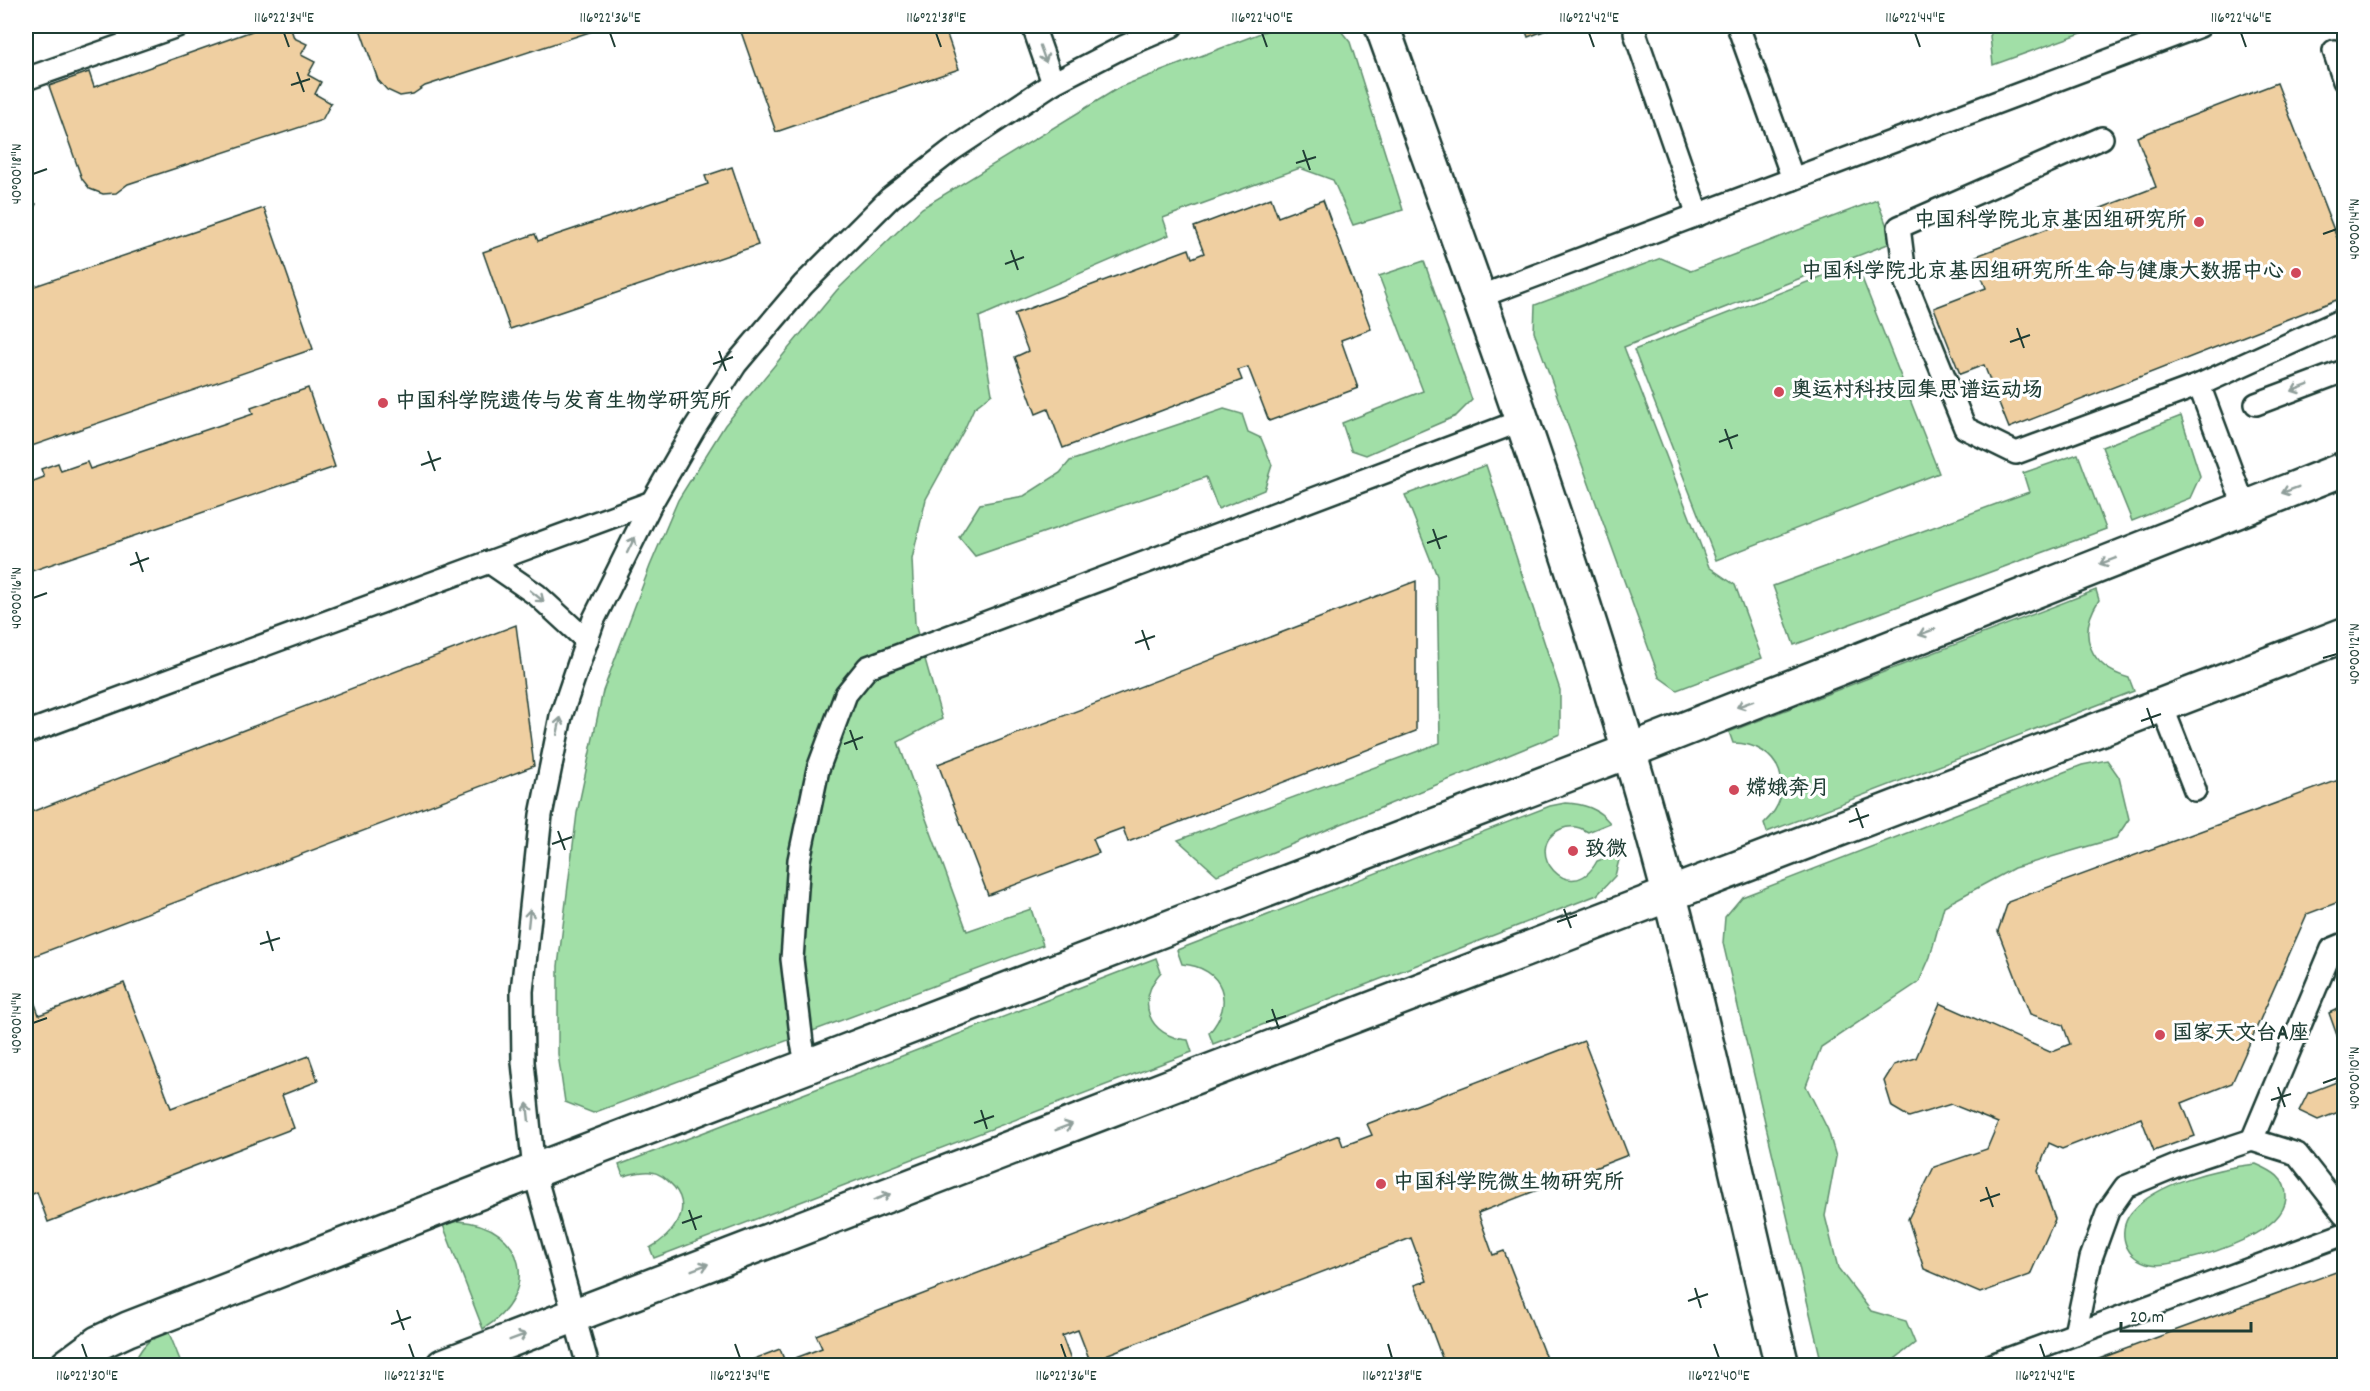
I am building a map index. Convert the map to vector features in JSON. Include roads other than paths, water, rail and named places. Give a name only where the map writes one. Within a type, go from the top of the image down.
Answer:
[{"type":"street","points":[[1382,26],[1522,420],[1629,751],[1670,894],[1782,1365]]},
{"type":"street","points":[[67,1365],[98,1343],[128,1329],[1629,751],[2344,469]]},
{"type":"street","points":[[443,1365],[2344,635]]},
{"type":"street","points":[[107,1365],[128,1329]]},
{"type":"lane","points":[[26,79],[177,26]]},
{"type":"lane","points":[[1033,26],[1053,83]]},
{"type":"lane","points":[[588,1365],[534,1171],[523,1062],[522,991],[541,815],[561,716],[594,619],[652,502],[694,429],[736,364],[803,285],[890,198],[952,150],[1053,83],[1123,47],[1172,26]]},
{"type":"lane","points":[[1637,26],[1635,33],[1698,215]]},
{"type":"lane","points":[[1737,26],[1793,179]]},
{"type":"lane","points":[[1479,297],[2200,26]]},
{"type":"lane","points":[[2334,51],[2344,81]]},
{"type":"lane","points":[[2102,138],[1899,227],[1906,283],[1965,428],[2016,453],[2199,385],[2344,319]]},
{"type":"lane","points":[[2256,404],[2344,371]]},
{"type":"lane","points":[[2199,385],[2245,508]]},
{"type":"lane","points":[[807,1067],[792,959],[799,860],[818,769],[846,694],[868,667],[1522,420]]},
{"type":"lane","points":[[26,732],[652,502]]},
{"type":"lane","points":[[489,562],[537,595],[587,641]]},
{"type":"lane","points":[[2162,706],[2195,790]]},
{"type":"lane","points":[[2252,1140],[2332,949],[2344,944]]},
{"type":"lane","points":[[2075,1334],[2091,1258],[2108,1211],[2125,1187],[2183,1163],[2252,1140],[2297,1154],[2344,1214]]},
{"type":"lane","points":[[1989,1365],[2344,1234]]},
{"type":"place","name":"中国科学院北京基因组研究所","points":[[2199,222]]},
{"type":"place","name":"中国科学院北京基因组研究所生命与健康大数据中心","points":[[2296,273]]},
{"type":"place","name":"奥运村科技园集思谱运动场","points":[[1779,392]]},
{"type":"place","name":"中国科学院遗传与发育生物学研究所","points":[[383,403]]},
{"type":"place","name":"嫦娥奔月","points":[[1734,790]]},
{"type":"place","name":"致微","points":[[1573,851]]},
{"type":"place","name":"国家天文台A座","points":[[2160,1035]]},
{"type":"place","name":"中国科学院微生物研究所","points":[[1381,1184]]}]
